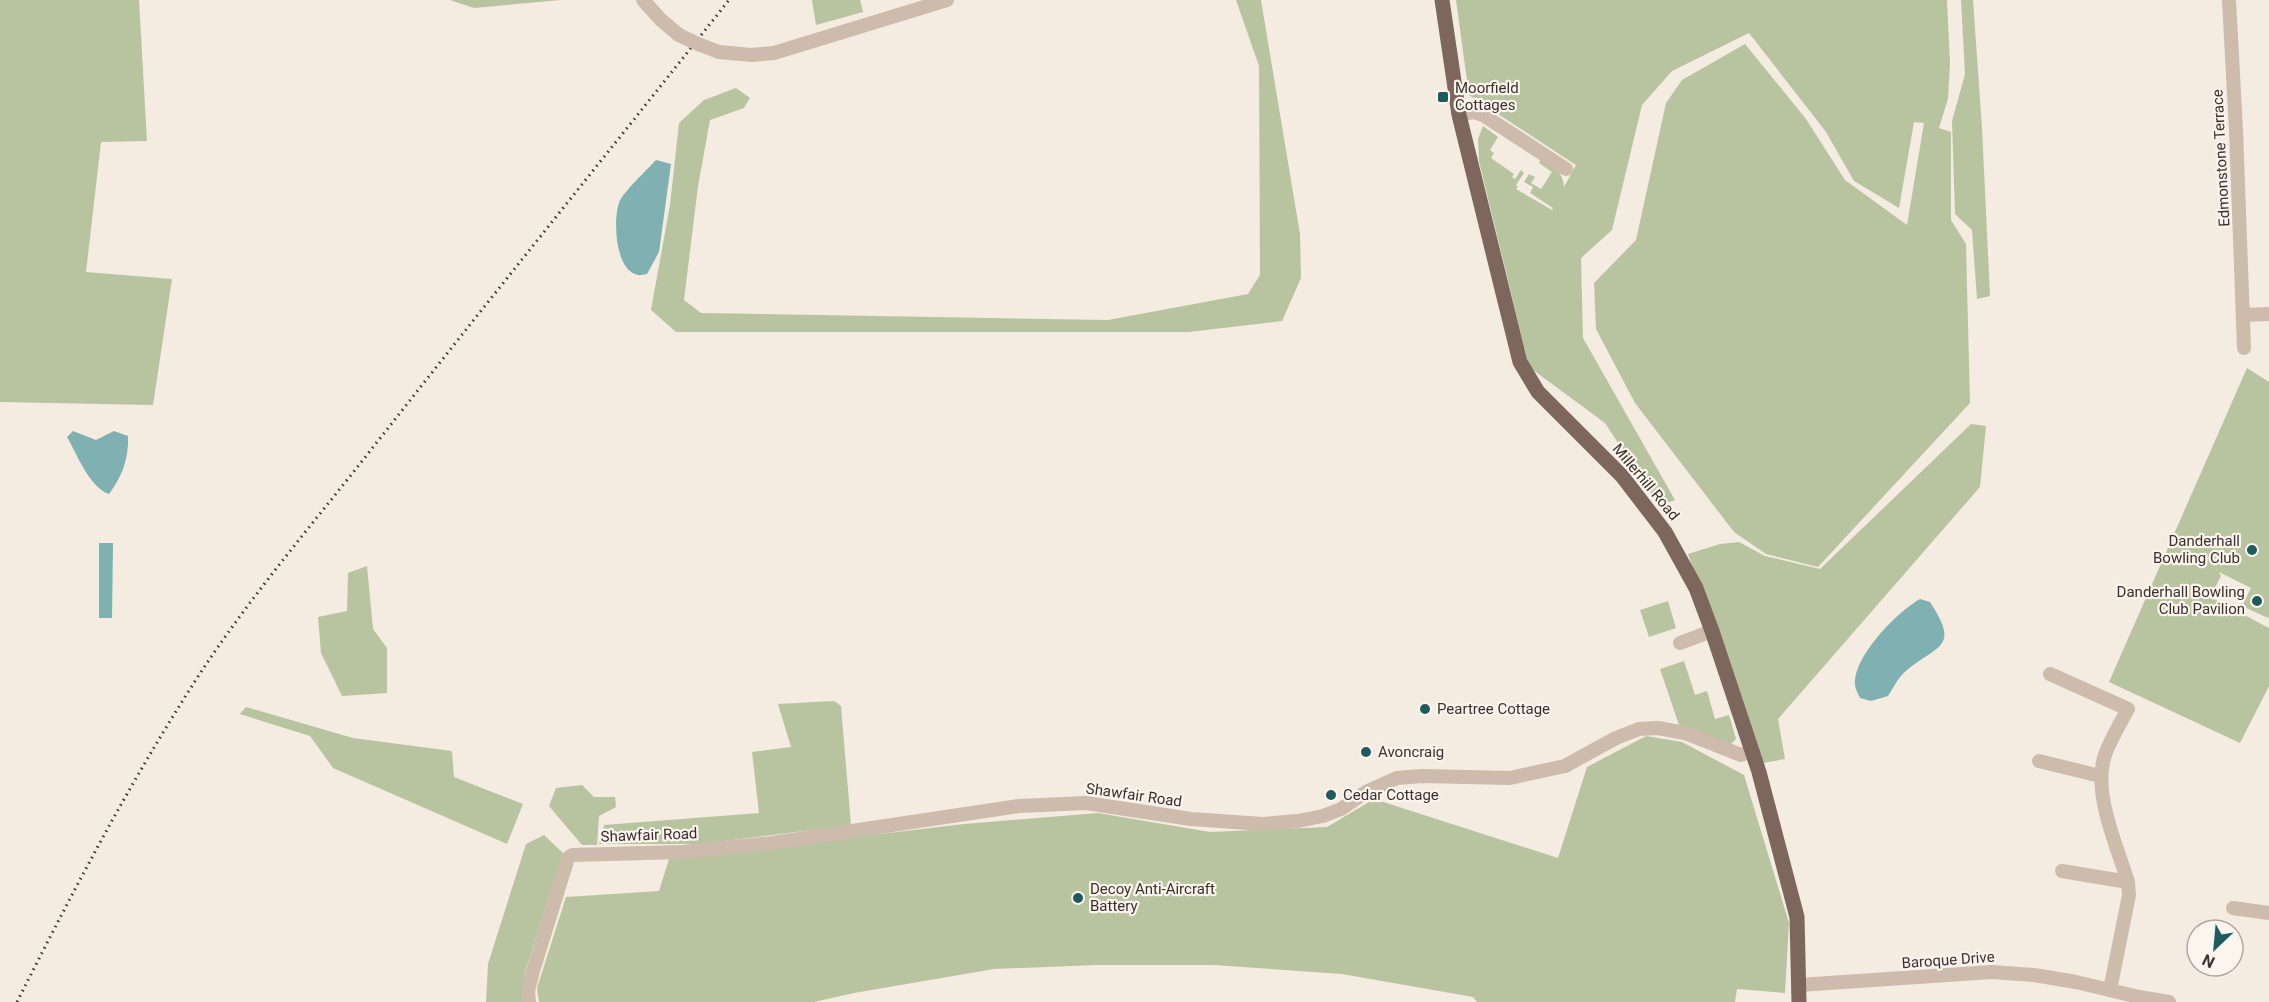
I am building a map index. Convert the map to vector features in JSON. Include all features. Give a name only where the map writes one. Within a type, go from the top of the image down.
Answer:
[{"type":"main road","name":"Millerhill Road","points":[[1442,0],[1459,116],[1520,362],[1538,392],[1622,477],[1665,532],[1696,588],[1752,752],[1797,917],[1799,1002]]},
{"type":"street","points":[[643,0],[679,35],[698,45],[719,52],[751,54],[774,53],[947,0]]},
{"type":"street","name":"Edmonstone Terrace","points":[[2229,0],[2244,348]]},
{"type":"street","points":[[1459,116],[1474,112],[1484,115],[1566,170]]},
{"type":"street","points":[[2244,315],[2269,314]]},
{"type":"street","points":[[1680,643],[1712,631]]},
{"type":"street","points":[[2050,674],[2127,709],[2105,755],[2100,776],[2103,798],[2128,882],[2129,895],[2110,990]]},
{"type":"street","name":"Shawfair Road","points":[[529,1002],[528,992],[533,971],[568,858],[572,855],[683,852],[772,843],[1019,806],[1086,803],[1203,820],[1263,824],[1298,821],[1323,816],[1341,809],[1366,792],[1397,778],[1422,776],[1510,778],[1549,771],[1565,766],[1616,738],[1639,729],[1658,728],[1685,733],[1741,755],[1752,752]]},
{"type":"street","points":[[2039,761],[2100,776]]},
{"type":"street","points":[[2062,871],[2128,882]]},
{"type":"street","points":[[2233,909],[2269,913]]},
{"type":"street","name":"Baroque Drive","points":[[1799,985],[1992,972],[2034,975],[2076,982],[2169,1002]]},
{"type":"green space","points":[[0,0],[139,0],[147,141],[101,142],[86,272],[172,279],[153,405],[0,402]]},
{"type":"green space","points":[[450,0],[561,0],[474,8]]},
{"type":"green space","points":[[812,0],[860,0],[863,12],[816,25]]},
{"type":"green space","points":[[1236,0],[1261,0],[1300,234],[1301,278],[1282,321],[1189,332],[676,332],[651,310],[670,205],[679,123],[704,100],[736,88],[750,98],[744,108],[710,120],[698,186],[684,300],[701,313],[1108,320],[1248,294],[1260,275],[1259,66]]},
{"type":"green space","points":[[1456,0],[1947,0],[1950,63],[1948,99],[1939,128],[1951,132],[1951,220],[1966,244],[1970,403],[1818,567],[1766,554],[1734,532],[1635,403],[1596,329],[1594,283],[1636,240],[1666,103],[1682,80],[1745,44],[1806,119],[1845,180],[1907,225],[1924,123],[1914,122],[1899,208],[1854,181],[1826,132],[1749,33],[1672,71],[1642,105],[1612,230],[1581,258],[1583,338],[1675,500],[1659,506],[1605,423],[1529,367],[1479,161],[1478,139],[1483,126],[1498,137],[1490,150],[1494,153],[1491,158],[1514,174],[1512,177],[1515,179],[1521,170],[1524,173],[1516,189],[1552,210],[1553,208],[1530,193],[1533,187],[1524,182],[1529,174],[1535,177],[1531,183],[1541,189],[1552,172],[1539,163],[1542,158],[1560,173],[1564,187],[1576,165],[1469,95]]},
{"type":"green space","points":[[1961,0],[1973,0],[1982,128],[1990,296],[1977,299],[1972,230],[1955,214],[1952,121],[1965,74]]},
{"type":"green space","points":[[2247,368],[2269,382],[2269,617],[2242,606],[2251,588],[2219,572],[2221,576],[2210,597],[2269,628],[2269,686],[2240,743],[2109,682]]},
{"type":"green space","points":[[1971,424],[1986,426],[1980,487],[1778,719],[1785,759],[1763,763],[1688,554],[1720,544],[1739,542],[1765,556],[1820,569]]},
{"type":"green space","points":[[367,566],[373,629],[387,648],[387,693],[342,696],[321,653],[318,617],[347,611],[348,573]]},
{"type":"green space","points":[[1668,601],[1676,628],[1649,637],[1640,610]]},
{"type":"green space","points":[[1684,661],[1695,695],[1707,691],[1715,719],[1729,715],[1736,739],[1730,745],[1679,725],[1660,669]]},
{"type":"green space","points":[[834,701],[841,706],[851,825],[700,844],[599,844],[604,825],[759,813],[752,752],[791,747],[778,704]]},
{"type":"green space","points":[[246,707],[353,738],[452,751],[454,777],[523,804],[507,844],[333,768],[310,736],[240,714]]},
{"type":"green space","points":[[1646,736],[1682,742],[1744,775],[1789,923],[1785,993],[1737,989],[1735,1002],[1477,1002],[1473,997],[1342,974],[1214,965],[1096,965],[994,969],[814,1002],[539,1002],[537,988],[566,897],[659,891],[669,859],[964,824],[1098,813],[1210,832],[1327,827],[1374,799],[1558,858],[1587,767]]},
{"type":"green space","points":[[582,785],[594,797],[615,797],[616,807],[599,816],[597,845],[582,845],[549,806],[556,788]]},
{"type":"green space","points":[[544,835],[563,853],[525,972],[523,1002],[486,1002],[488,964],[526,844]]},
{"type":"water","points":[[656,160],[671,164],[659,252],[647,274],[638,275],[630,271],[620,255],[616,232],[617,211],[625,193]]},
{"type":"water","points":[[73,431],[96,440],[114,431],[128,436],[124,467],[109,494],[95,485],[84,469],[67,437]]},
{"type":"water","points":[[99,543],[113,543],[112,618],[99,618]]},
{"type":"water","points":[[1920,599],[1930,602],[1939,617],[1944,628],[1942,643],[1904,673],[1888,696],[1871,701],[1860,698],[1855,686],[1857,673],[1869,648],[1889,624]]},
{"type":"railway","points":[[17,1002],[127,793],[221,643],[285,557],[729,0]]},
{"type":"place","name":"Moorfield Cottages","points":[[1443,97]]},
{"type":"place","name":"Danderhall Bowling Club","points":[[2252,550]]},
{"type":"place","name":"Danderhall Bowling Club Pavilion","points":[[2257,601]]},
{"type":"place","name":"Peartree Cottage","points":[[1425,709]]},
{"type":"place","name":"Avoncraig","points":[[1366,752]]},
{"type":"place","name":"Cedar Cottage","points":[[1331,795]]},
{"type":"place","name":"Decoy Anti-Aircraft Battery","points":[[1078,898]]}]
